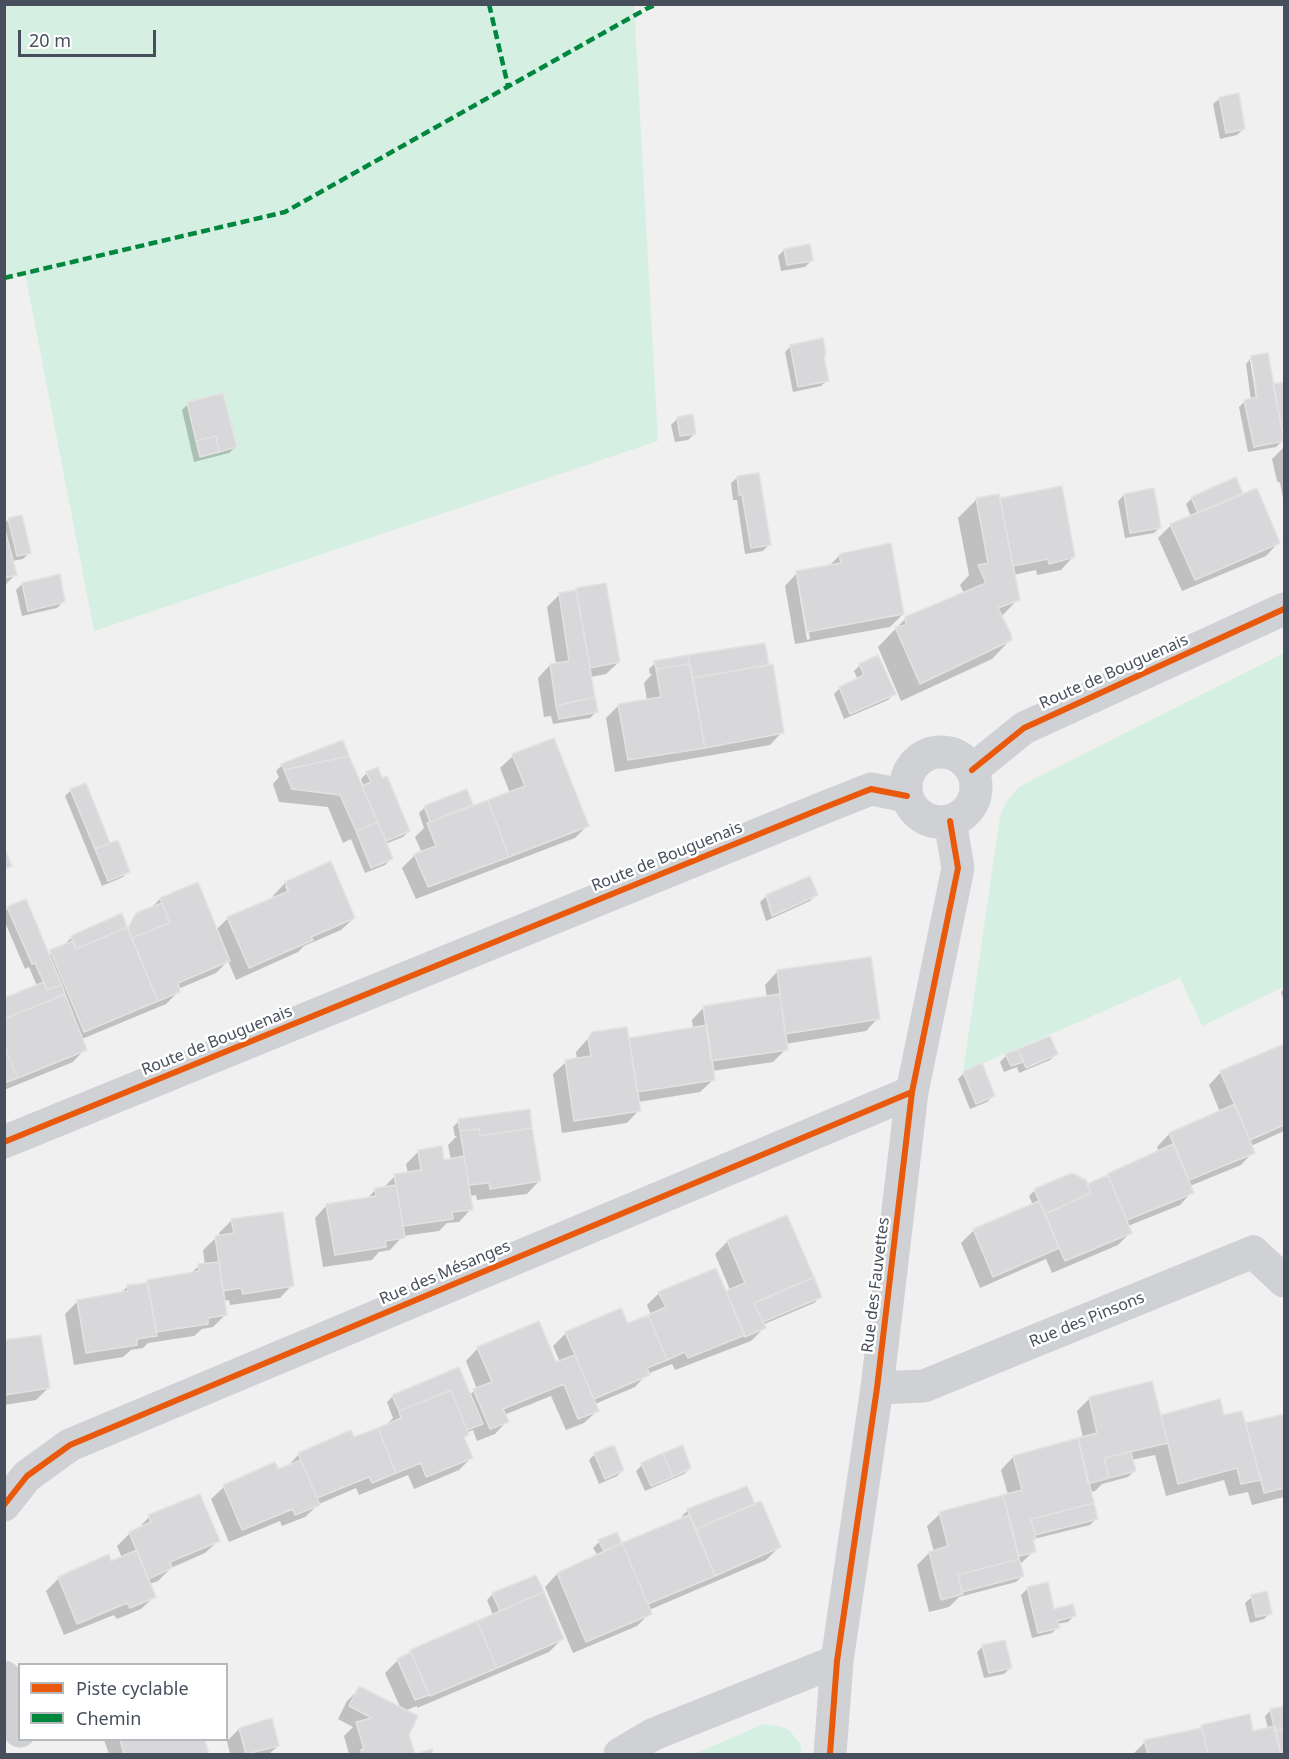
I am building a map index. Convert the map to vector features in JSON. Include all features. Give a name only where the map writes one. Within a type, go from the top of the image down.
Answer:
[{"type":"street","name":"Route de Bouguenais","points":[[972,770],[1024,728],[1284,609]]},
{"type":"street","points":[[934,752],[956,755],[966,761],[972,770],[976,791],[973,801],[960,816],[950,820],[940,822],[929,820],[919,814],[907,796],[908,774],[923,756],[934,752]]},
{"type":"street","name":"Route de Bouguenais","points":[[4,1142],[871,789],[907,796]]},
{"type":"street","name":"Rue des Fauvettes","points":[[830,1755],[837,1661],[877,1388],[912,1092],[958,868],[950,820]]},
{"type":"street","name":"Rue des Mésanges","points":[[4,1505],[16,1479],[70,1445],[912,1092]]},
{"type":"street","name":"Rue des Pinsons","points":[[877,1388],[924,1386],[1252,1252],[1284,1281]]},
{"type":"street","points":[[620,1755],[654,1734],[837,1661]]},
{"type":"street","points":[[4,1677],[18,1724]]},
{"type":"green space","points":[[4,5],[634,5],[658,441],[94,631],[25,273],[5,278]]},
{"type":"green space","points":[[1284,653],[1284,987],[1202,1026],[1180,978],[963,1072],[1000,816],[1007,801],[1019,787]]},
{"type":"green space","points":[[764,1724],[790,1731],[800,1743],[802,1754],[694,1754]]},
{"type":"building","points":[[1239,93],[1245,129],[1226,133],[1219,97]]},
{"type":"building","points":[[810,244],[813,261],[787,265],[784,249]]},
{"type":"building","points":[[823,338],[829,381],[798,387],[790,345]]},
{"type":"building","points":[[1268,353],[1284,441],[1254,447],[1244,400],[1257,397],[1251,356]]},
{"type":"building","points":[[1284,382],[1284,429],[1282,430],[1273,384]]},
{"type":"building","points":[[223,393],[237,447],[219,452],[216,436],[196,441],[187,402]]},
{"type":"building","points":[[693,414],[696,434],[680,436],[677,417]]},
{"type":"building","points":[[216,436],[219,452],[200,457],[196,441]]},
{"type":"building","points":[[759,473],[771,545],[751,548],[737,476]]},
{"type":"building","points":[[1236,477],[1243,494],[1198,513],[1191,497]]},
{"type":"building","points":[[1062,486],[1075,557],[1049,564],[1048,559],[1013,566],[1000,498]]},
{"type":"building","points":[[1154,488],[1161,528],[1130,533],[1124,494]]},
{"type":"building","points":[[1257,488],[1280,543],[1195,580],[1170,524]]},
{"type":"building","points":[[999,494],[1020,600],[998,608],[1012,640],[920,684],[895,627],[906,625],[905,617],[986,583],[978,565],[988,563],[976,498]]},
{"type":"building","points":[[22,515],[31,553],[17,556],[8,518]]},
{"type":"building","points":[[4,527],[17,575],[4,578]]},
{"type":"building","points":[[891,543],[904,614],[807,632],[796,571],[841,563],[839,554]]},
{"type":"building","points":[[60,574],[65,602],[28,611],[22,583]]},
{"type":"building","points":[[606,583],[620,662],[590,668],[576,588]]},
{"type":"building","points":[[576,590],[595,697],[556,706],[550,664],[569,661],[559,593]]},
{"type":"building","points":[[765,643],[769,665],[692,678],[688,655]]},
{"type":"building","points":[[688,655],[690,664],[656,669],[654,661]]},
{"type":"building","points":[[878,655],[896,694],[850,714],[839,687],[864,675],[859,664]]},
{"type":"building","points":[[690,664],[705,748],[628,760],[618,704],[661,697],[656,669]]},
{"type":"building","points":[[773,664],[784,733],[705,748],[692,678]]},
{"type":"building","points":[[595,697],[598,712],[559,719],[556,706]]},
{"type":"building","points":[[554,738],[589,826],[509,857],[488,800],[525,786],[512,754]]},
{"type":"building","points":[[343,740],[349,756],[284,770],[281,764]]},
{"type":"building","points":[[349,756],[378,822],[356,831],[340,795],[292,789],[284,770]]},
{"type":"building","points":[[378,767],[382,778],[387,776],[410,831],[386,841],[362,786],[371,782],[366,772]]},
{"type":"building","points":[[86,783],[110,843],[95,849],[70,789]]},
{"type":"building","points":[[467,789],[473,805],[430,822],[424,806]]},
{"type":"building","points":[[488,800],[509,857],[428,887],[414,854],[436,846],[427,823]]},
{"type":"building","points":[[378,822],[393,859],[371,868],[356,831]]},
{"type":"building","points":[[118,840],[130,872],[108,881],[95,849]]},
{"type":"building","points":[[4,847],[12,866],[4,869]]},
{"type":"building","points":[[331,861],[355,918],[311,937],[313,940],[249,968],[227,917],[289,891],[285,882]]},
{"type":"building","points":[[810,876],[818,895],[772,916],[766,895]]},
{"type":"building","points":[[198,882],[230,961],[178,983],[180,992],[158,1001],[132,938],[170,923],[160,898]]},
{"type":"building","points":[[26,899],[62,985],[47,990],[35,963],[32,964],[7,907]]},
{"type":"building","points":[[162,903],[170,923],[132,938],[128,928],[136,913]]},
{"type":"building","points":[[122,913],[127,927],[76,949],[71,936]]},
{"type":"building","points":[[127,927],[158,1001],[84,1032],[50,950],[73,941],[76,949]]},
{"type":"building","points":[[871,957],[880,1019],[785,1034],[777,970]]},
{"type":"building","points":[[44,982],[47,990],[62,985],[65,994],[4,1019],[4,998]]},
{"type":"building","points":[[65,994],[87,1050],[18,1078],[4,1046],[4,1019]]},
{"type":"building","points":[[780,994],[788,1050],[711,1061],[703,1006]]},
{"type":"building","points":[[707,1025],[715,1080],[637,1092],[629,1038]]},
{"type":"building","points":[[627,1027],[641,1111],[574,1121],[565,1060],[591,1056],[588,1038],[592,1032]]},
{"type":"building","points":[[1050,1036],[1058,1054],[1026,1068],[1018,1049]]},
{"type":"building","points":[[1284,1044],[1284,1125],[1250,1140],[1220,1071]]},
{"type":"building","points":[[4,1046],[18,1078],[4,1083]]},
{"type":"building","points":[[1018,1049],[1023,1062],[1011,1066],[1005,1054]]},
{"type":"building","points":[[982,1063],[995,1096],[976,1104],[963,1072]]},
{"type":"building","points":[[1235,1104],[1255,1153],[1189,1180],[1169,1133]]},
{"type":"building","points":[[530,1109],[532,1128],[480,1136],[479,1129],[460,1131],[458,1119]]},
{"type":"building","points":[[532,1128],[541,1181],[490,1189],[489,1183],[469,1185],[460,1131],[479,1129],[480,1136]]},
{"type":"building","points":[[1173,1144],[1194,1193],[1127,1220],[1107,1174]]},
{"type":"building","points":[[442,1146],[444,1160],[464,1156],[473,1210],[452,1212],[453,1219],[403,1226],[394,1174],[421,1170],[418,1150]]},
{"type":"building","points":[[1072,1173],[1086,1180],[1091,1193],[1045,1214],[1034,1189]]},
{"type":"building","points":[[1108,1175],[1132,1233],[1065,1261],[1045,1214],[1091,1193],[1087,1184]]},
{"type":"building","points":[[396,1185],[405,1238],[385,1241],[386,1247],[335,1255],[326,1204],[376,1196],[375,1188]]},
{"type":"building","points":[[1039,1201],[1059,1248],[993,1277],[973,1229]]},
{"type":"building","points":[[283,1212],[294,1286],[243,1294],[241,1288],[223,1291],[215,1236],[234,1233],[231,1219]]},
{"type":"building","points":[[787,1215],[814,1277],[754,1303],[766,1328],[745,1337],[726,1291],[745,1283],[727,1240]]},
{"type":"building","points":[[219,1262],[227,1315],[208,1318],[208,1324],[156,1332],[147,1280],[199,1271],[198,1264]]},
{"type":"building","points":[[716,1268],[745,1335],[688,1358],[685,1352],[667,1360],[648,1315],[666,1307],[658,1292]]},
{"type":"building","points":[[814,1277],[822,1297],[763,1322],[754,1303]]},
{"type":"building","points":[[148,1283],[157,1336],[137,1339],[137,1345],[86,1353],[77,1300],[128,1291],[127,1285]]},
{"type":"building","points":[[621,1308],[628,1323],[648,1315],[667,1360],[647,1368],[650,1375],[594,1399],[565,1332]]},
{"type":"building","points":[[539,1321],[556,1362],[575,1355],[599,1411],[578,1419],[564,1384],[503,1409],[509,1422],[490,1429],[473,1389],[492,1382],[477,1347]]},
{"type":"building","points":[[41,1335],[50,1388],[4,1395],[4,1340]]},
{"type":"building","points":[[459,1367],[483,1424],[467,1430],[451,1390],[399,1411],[392,1395]]},
{"type":"building","points":[[1152,1381],[1168,1443],[1104,1458],[1109,1478],[1088,1484],[1078,1438],[1097,1433],[1089,1397]]},
{"type":"building","points":[[451,1390],[469,1435],[464,1437],[473,1458],[426,1477],[421,1463],[396,1473],[378,1428],[401,1418],[399,1411]]},
{"type":"building","points":[[1220,1399],[1224,1415],[1242,1411],[1261,1480],[1241,1484],[1237,1468],[1178,1484],[1161,1415]]},
{"type":"building","points":[[1284,1414],[1284,1488],[1264,1493],[1246,1423]]},
{"type":"building","points":[[378,1428],[396,1473],[372,1483],[369,1477],[317,1498],[298,1453],[351,1430],[354,1437]]},
{"type":"building","points":[[1078,1438],[1094,1503],[1031,1519],[1036,1539],[1033,1540],[1036,1552],[1019,1556],[1003,1495],[1022,1490],[1013,1456]]},
{"type":"building","points":[[614,1445],[624,1470],[605,1479],[594,1453]]},
{"type":"building","points":[[683,1445],[691,1468],[673,1477],[663,1453]]},
{"type":"building","points":[[1131,1452],[1136,1471],[1109,1478],[1104,1458]]},
{"type":"building","points":[[663,1453],[673,1477],[651,1486],[641,1463]]},
{"type":"building","points":[[301,1460],[320,1505],[295,1515],[293,1509],[242,1530],[223,1485],[275,1462],[278,1469]]},
{"type":"building","points":[[747,1486],[755,1504],[696,1529],[687,1509]]},
{"type":"building","points":[[200,1494],[220,1541],[170,1562],[172,1568],[148,1579],[129,1532],[151,1522],[148,1515]]},
{"type":"building","points":[[1003,1495],[1019,1559],[958,1575],[963,1594],[941,1600],[929,1552],[948,1546],[939,1512]]},
{"type":"building","points":[[761,1501],[781,1547],[715,1576],[696,1529]]},
{"type":"building","points":[[1094,1503],[1098,1519],[1035,1535],[1031,1519]]},
{"type":"building","points":[[689,1515],[715,1576],[648,1604],[622,1543]]},
{"type":"building","points":[[617,1532],[622,1543],[604,1551],[598,1540]]},
{"type":"building","points":[[622,1543],[652,1614],[586,1642],[557,1573]]},
{"type":"building","points":[[137,1550],[156,1597],[130,1608],[127,1603],[77,1624],[58,1577],[109,1554],[111,1561]]},
{"type":"building","points":[[1019,1559],[1024,1576],[962,1592],[958,1575]]},
{"type":"building","points":[[536,1575],[544,1592],[500,1611],[492,1593]]},
{"type":"building","points":[[1048,1582],[1054,1609],[1073,1604],[1076,1616],[1057,1621],[1060,1628],[1038,1633],[1027,1587]]},
{"type":"building","points":[[1267,1591],[1272,1614],[1256,1617],[1251,1595]]},
{"type":"building","points":[[544,1592],[564,1639],[497,1668],[477,1621]]},
{"type":"building","points":[[477,1621],[497,1668],[430,1696],[410,1650]]},
{"type":"building","points":[[1005,1640],[1012,1668],[989,1673],[982,1645]]},
{"type":"building","points":[[411,1652],[429,1695],[415,1700],[397,1659]]},
{"type":"building","points":[[359,1686],[418,1716],[409,1735],[415,1754],[362,1754],[361,1750],[364,1749],[356,1722],[372,1718],[349,1706]]},
{"type":"building","points":[[1284,1706],[1284,1729],[1275,1731],[1270,1709]]},
{"type":"building","points":[[1250,1714],[1253,1731],[1275,1726],[1281,1754],[1208,1754],[1201,1725]]},
{"type":"building","points":[[272,1718],[279,1746],[246,1754],[239,1728]]},
{"type":"building","points":[[1202,1728],[1208,1754],[1148,1754],[1144,1740]]},
{"type":"building","points":[[1284,1729],[1284,1754],[1281,1754],[1275,1731]]},
{"type":"building","points":[[120,1741],[205,1741],[209,1754],[124,1754]]},
{"type":"building","points":[[432,1749],[433,1754],[415,1754]]},
{"type":"marked path","points":[[489,4],[508,86]]},
{"type":"marked path","points":[[4,278],[285,212],[657,4]]},
{"type":"cycle path","points":[[972,770],[1024,728],[1284,609]]},
{"type":"cycle path","points":[[4,1142],[871,789],[907,796]]},
{"type":"cycle path","points":[[830,1754],[837,1661],[877,1388],[912,1092],[958,868],[950,821]]},
{"type":"cycle path","points":[[4,1505],[27,1476],[70,1445],[912,1092]]}]
